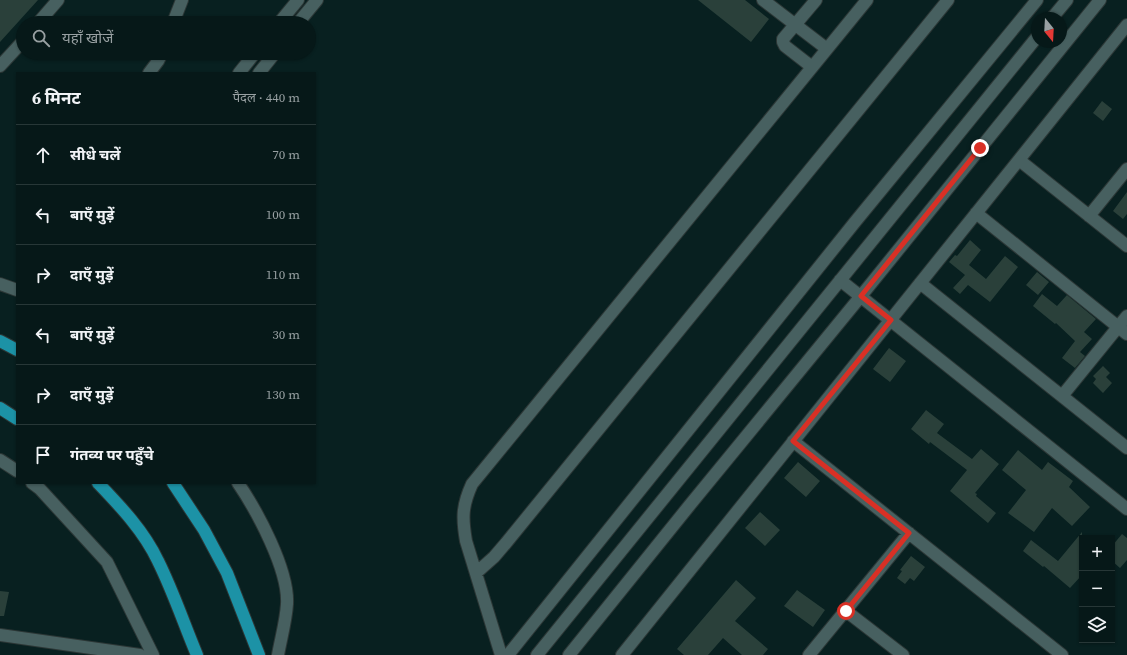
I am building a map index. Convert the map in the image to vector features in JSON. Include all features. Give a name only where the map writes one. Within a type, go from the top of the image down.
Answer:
[{"type":"main road","points":[[0,341],[16,349]]},
{"type":"main road","points":[[0,408],[16,418]]},
{"type":"main road","points":[[99,484],[138,528],[158,560],[197,655]]},
{"type":"main road","points":[[174,484],[204,530],[227,573],[259,655]]},
{"type":"street","points":[[44,16],[58,0]]},
{"type":"street","points":[[176,16],[182,0]]},
{"type":"street","points":[[285,16],[298,0]]},
{"type":"street","points":[[304,16],[317,0]]},
{"type":"street","points":[[763,0],[827,49]]},
{"type":"street","points":[[812,67],[785,46],[783,39],[816,0]]},
{"type":"street","points":[[501,655],[466,541],[463,523],[463,508],[466,496],[472,484],[867,0]]},
{"type":"street","points":[[476,573],[494,557],[511,537],[948,0]]},
{"type":"street","points":[[508,655],[860,216],[1037,0]]},
{"type":"street","points":[[1057,12],[1067,0]]},
{"type":"street","points":[[569,655],[1100,0]]},
{"type":"street","points":[[622,655],[1127,25]]},
{"type":"street","points":[[537,655],[1031,44]]},
{"type":"street","points":[[0,66],[16,49]]},
{"type":"street","points":[[150,72],[159,60]]},
{"type":"street","points":[[240,72],[249,60]]},
{"type":"street","points":[[260,72],[269,60]]},
{"type":"street","points":[[1019,160],[1127,246]]},
{"type":"street","points":[[1090,216],[1127,169]]},
{"type":"street","points":[[976,213],[1123,331]]},
{"type":"street","points":[[840,280],[1127,509]]},
{"type":"street","points":[[920,283],[1127,448]]},
{"type":"street","points":[[0,284],[16,290]]},
{"type":"street","points":[[1062,396],[1123,331],[1127,316]]},
{"type":"street","points":[[793,441],[1062,655]]},
{"type":"street","points":[[0,460],[16,470]]},
{"type":"street","points":[[33,484],[40,489],[107,562],[153,655]]},
{"type":"street","points":[[239,484],[266,531],[283,577],[287,602],[278,655]]},
{"type":"street","points":[[809,655],[909,533]]},
{"type":"street","points":[[846,611],[903,655]]},
{"type":"street","points":[[0,636],[140,655]]},
{"type":"building","points":[[0,0],[38,0],[24,16],[16,16],[16,24],[0,42]]},
{"type":"building","points":[[698,0],[745,0],[769,19],[751,42]]},
{"type":"building","points":[[1102,101],[1112,109],[1103,121],[1093,113]]},
{"type":"building","points":[[1127,192],[1127,214],[1123,219],[1113,211]]},
{"type":"building","points":[[970,240],[981,250],[969,265],[986,279],[1005,256],[1018,267],[990,302],[968,285],[960,294],[953,288],[965,275],[949,262],[955,255],[957,256]]},
{"type":"building","points":[[1037,272],[1049,282],[1038,295],[1026,285]]},
{"type":"building","points":[[1042,294],[1057,306],[1067,295],[1096,319],[1084,332],[1092,339],[1080,352],[1085,356],[1075,368],[1062,358],[1075,341],[1056,323],[1055,324],[1033,306]]},
{"type":"building","points":[[889,348],[906,361],[890,382],[873,369]]},
{"type":"building","points":[[1103,366],[1110,373],[1106,377],[1112,383],[1103,393],[1093,383],[1096,379],[1093,376]]},
{"type":"building","points":[[926,410],[944,424],[937,433],[972,459],[981,449],[999,464],[975,493],[977,494],[976,496],[996,513],[988,523],[950,491],[967,470],[930,442],[929,444],[911,429]]},
{"type":"building","points":[[1018,450],[1042,470],[1048,462],[1073,481],[1069,487],[1090,507],[1072,526],[1052,508],[1034,532],[1008,513],[1026,490],[1002,470]]},
{"type":"building","points":[[798,462],[820,481],[806,497],[784,478]]},
{"type":"building","points":[[760,512],[780,530],[765,546],[745,528]]},
{"type":"building","points":[[1122,534],[1127,538],[1127,560],[1120,568],[1115,564],[1115,542]]},
{"type":"building","points":[[1079,536],[1079,578],[1070,588],[1044,566],[1043,567],[1023,551],[1031,540],[1058,561]]},
{"type":"building","points":[[911,556],[925,567],[914,581],[910,578],[905,584],[897,578],[902,571],[900,570]]},
{"type":"building","points":[[736,580],[756,598],[735,621],[768,649],[763,655],[742,655],[723,638],[708,655],[684,655],[677,649]]},
{"type":"building","points":[[797,590],[825,610],[813,627],[784,606]]},
{"type":"building","points":[[0,591],[9,592],[4,616],[0,616]]},
{"type":"route","points":[[846,611],[909,533],[793,441],[891,320],[861,296],[980,148]]}]
